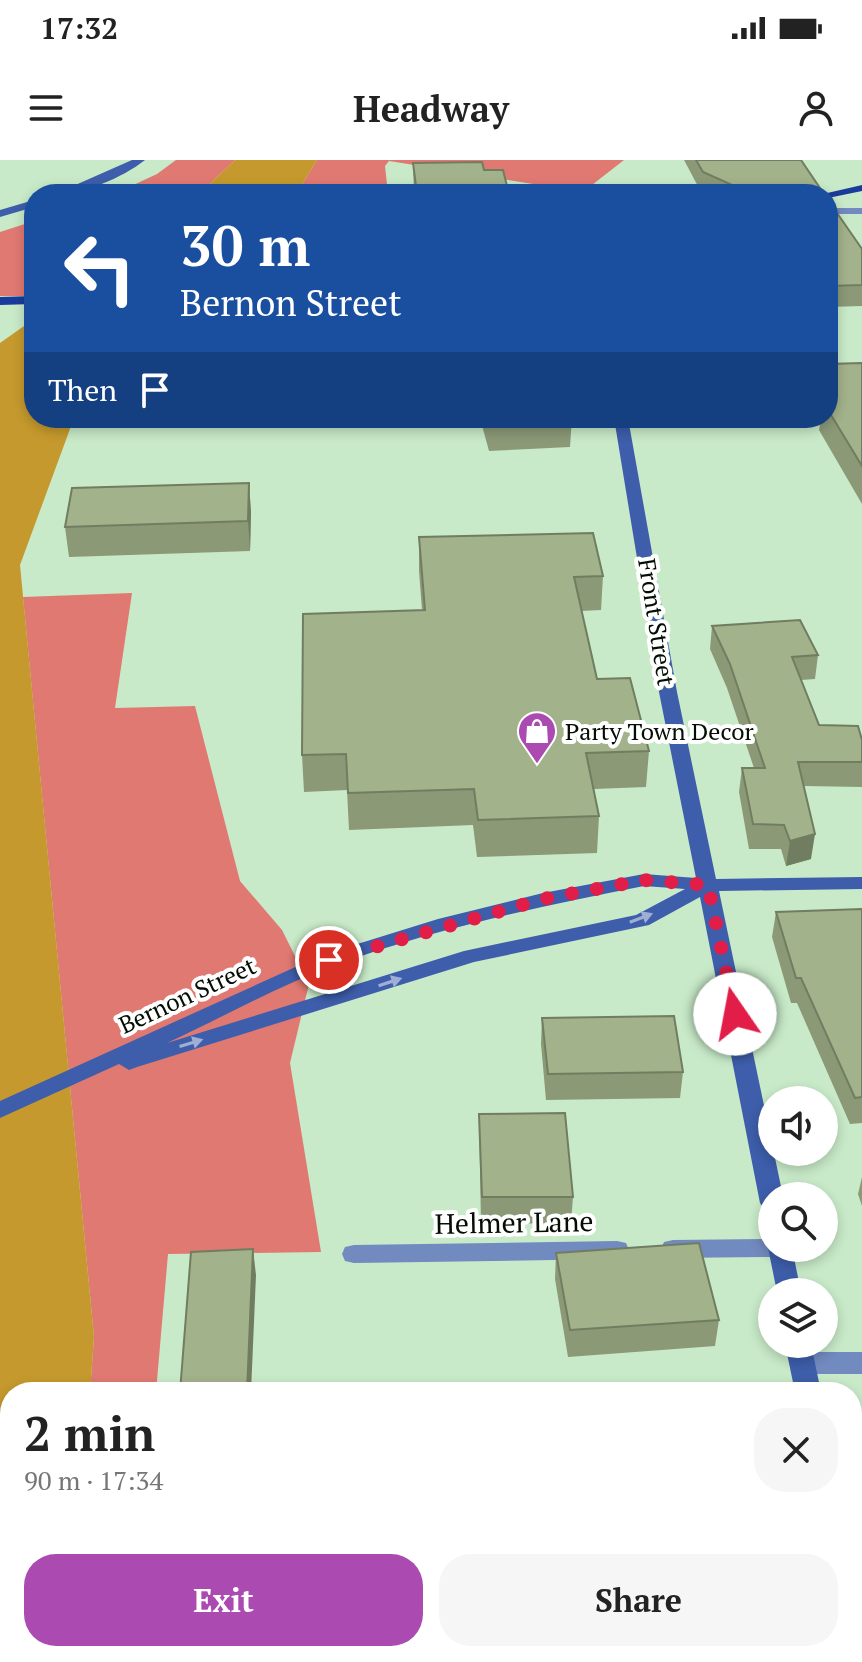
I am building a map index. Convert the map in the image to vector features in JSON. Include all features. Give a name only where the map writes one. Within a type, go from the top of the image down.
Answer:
[{"type":"main road","points":[[88,184],[140,160]]},
{"type":"main road","points":[[838,193],[862,188]]},
{"type":"main road","points":[[0,214],[24,206]]},
{"type":"main road","points":[[0,301],[24,300]]},
{"type":"main road","name":"Front Street","points":[[623,428],[643,527],[650,594],[768,1182]]},
{"type":"main road","name":"Bernon Street","points":[[0,1110],[329,960],[543,899],[644,880],[708,885],[862,883]]},
{"type":"main road","name":"Bernon Street","points":[[62,1082],[471,956],[642,920],[708,885]]},
{"type":"main road","points":[[801,1358],[806,1382]]},
{"type":"street","points":[[838,211],[862,211]]},
{"type":"street","name":"Helmer Lane","points":[[354,1254],[758,1248]]},
{"type":"street","points":[[828,1358],[862,1363]]},
{"type":"shaded area","points":[[176,160],[235,160],[210,184],[136,184]]},
{"type":"shaded area","points":[[235,160],[317,160],[302,184],[210,184]]},
{"type":"shaded area","points":[[317,160],[624,160],[593,184],[533,184],[389,161],[385,166],[387,184],[302,184]]},
{"type":"shaded area","points":[[24,224],[24,296],[0,296],[0,232]]},
{"type":"shaded area","points":[[24,326],[24,428],[70,428],[20,565],[94,1337],[91,1382],[0,1382],[0,343]]},
{"type":"shaded area","points":[[132,593],[115,708],[195,706],[240,881],[282,930],[309,984],[290,1063],[321,1252],[168,1254],[157,1382],[91,1382],[94,1337],[23,597]]},
{"type":"building","points":[[696,160],[801,160],[817,184],[730,184],[703,172]]},
{"type":"building","points":[[482,162],[484,170],[503,170],[506,184],[416,184],[413,163]]},
{"type":"building","points":[[838,214],[862,249],[862,285],[838,286]]},
{"type":"building","points":[[862,363],[862,466],[838,426],[838,364]]},
{"type":"building","points":[[249,483],[248,521],[65,527],[72,488]]},
{"type":"building","points":[[593,533],[603,576],[574,577],[597,679],[630,678],[649,751],[586,753],[599,816],[478,820],[474,789],[348,793],[346,754],[302,755],[303,614],[425,610],[419,537]]},
{"type":"building","points":[[800,620],[818,655],[792,657],[819,725],[858,726],[862,740],[862,762],[798,762],[815,834],[790,841],[784,825],[753,824],[742,768],[765,768],[730,664],[712,626]]},
{"type":"building","points":[[862,909],[862,1097],[855,1098],[801,978],[796,978],[776,912]]},
{"type":"building","points":[[674,1016],[683,1072],[548,1074],[542,1018]]},
{"type":"building","points":[[565,1113],[573,1197],[482,1197],[479,1114]]},
{"type":"building","points":[[699,1243],[719,1320],[570,1330],[556,1253]]},
{"type":"building","points":[[253,1249],[247,1382],[181,1382],[191,1252]]},
{"type":"place","name":"Party Town Decor","points":[[537,765]]},
{"type":"route","points":[[329,960],[445,924],[543,899],[644,880],[708,885],[735,1014]]}]
